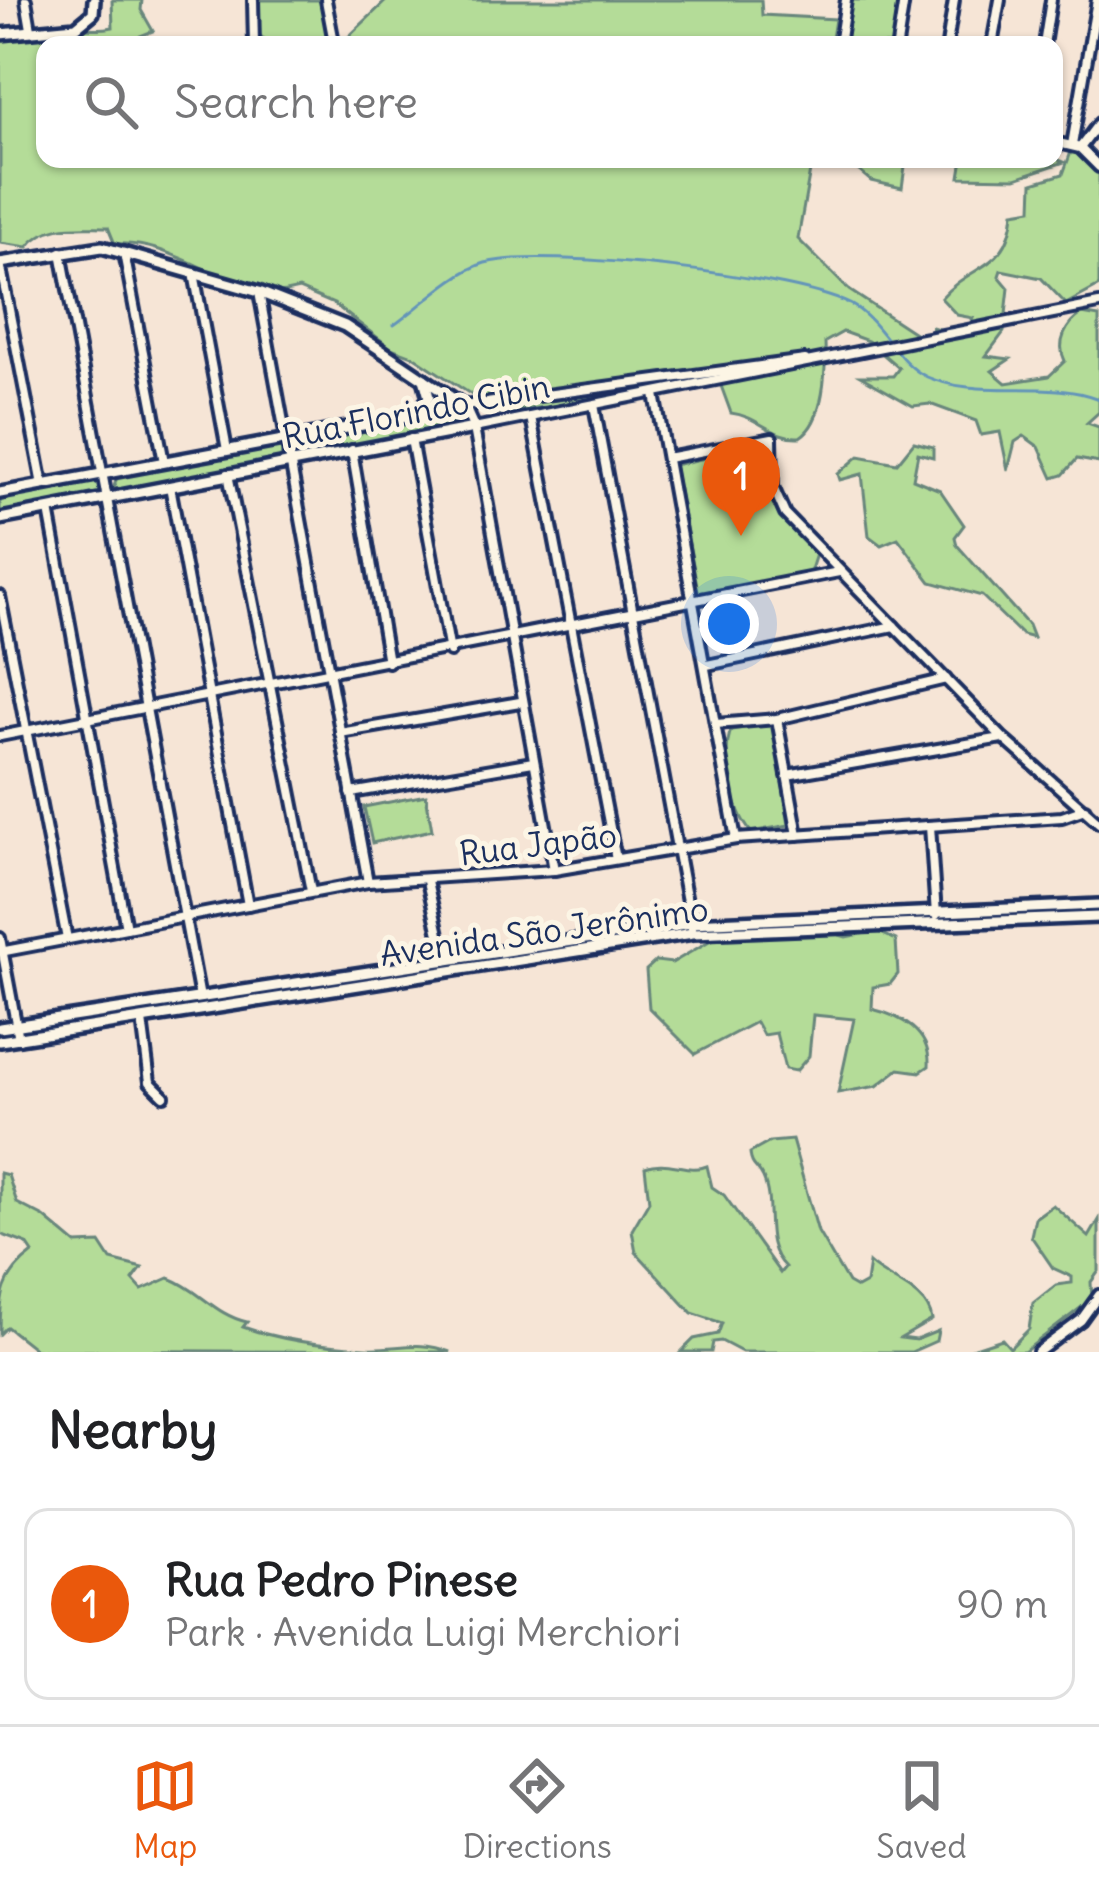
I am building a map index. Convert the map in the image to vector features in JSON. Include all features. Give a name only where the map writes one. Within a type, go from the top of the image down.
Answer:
[{"type":"street","points":[[26,0],[31,29]]},
{"type":"street","points":[[0,34],[76,27],[88,20],[94,0]]},
{"type":"street","points":[[254,0],[254,36]]},
{"type":"street","points":[[326,0],[332,36]]},
{"type":"street","points":[[840,36],[846,0]]},
{"type":"street","points":[[899,36],[904,0]]},
{"type":"street","points":[[948,36],[954,0]]},
{"type":"street","points":[[994,36],[1000,0]]},
{"type":"street","points":[[1045,36],[1051,0]]},
{"type":"street","points":[[1076,147],[1097,0]]},
{"type":"street","points":[[1076,147],[1099,123]]},
{"type":"street","points":[[1063,144],[1076,147],[1099,167]]},
{"type":"street","points":[[44,485],[0,263],[83,246],[124,252],[259,292],[345,326],[464,406],[473,428],[554,871]]},
{"type":"street","points":[[61,251],[202,1011]]},
{"type":"street","points":[[124,252],[164,462]]},
{"type":"street","points":[[194,273],[227,450]]},
{"type":"street","points":[[259,292],[368,882]]},
{"type":"street","name":"Rua Florindo Cibin","points":[[0,519],[1099,304]]},
{"type":"street","name":"Rua Florindo Cibin","points":[[0,494],[419,413],[842,356]]},
{"type":"street","points":[[419,413],[429,397],[424,379]]},
{"type":"street","points":[[655,394],[736,839]]},
{"type":"street","points":[[594,405],[692,928]]},
{"type":"street","points":[[532,417],[616,859]]},
{"type":"street","points":[[667,458],[772,438],[776,501],[839,572],[1003,738],[1099,823]]},
{"type":"street","points":[[411,439],[450,652]]},
{"type":"street","points":[[352,450],[388,662]]},
{"type":"street","points":[[228,475],[310,891]]},
{"type":"street","points":[[170,486],[248,905]]},
{"type":"street","points":[[49,510],[126,928]]},
{"type":"street","points":[[0,736],[450,652],[839,572]]},
{"type":"street","points":[[0,596],[67,939]]},
{"type":"street","points":[[707,665],[896,626]]},
{"type":"street","points":[[716,724],[777,719],[948,678]]},
{"type":"street","points":[[340,733],[520,702]]},
{"type":"street","points":[[777,719],[798,835]]},
{"type":"street","points":[[787,775],[1003,738]]},
{"type":"street","points":[[352,793],[533,762]]},
{"type":"street","name":"Rua Japão","points":[[1,952],[368,882],[554,871],[736,839],[1062,817],[1085,809]]},
{"type":"street","points":[[930,826],[936,916]]},
{"type":"street","points":[[427,880],[445,964]]},
{"type":"street","name":"Avenida São Jerônimo","points":[[0,1028],[692,928],[1099,905]]},
{"type":"street","name":"Avenida São Jerônimo","points":[[936,916],[1099,917]]},
{"type":"street","points":[[0,938],[19,1039]]},
{"type":"street","name":"Avenida São Jerônimo","points":[[0,1041],[202,1011],[445,964]]},
{"type":"street","points":[[142,1020],[149,1082],[164,1096]]},
{"type":"street","points":[[1038,1352],[1081,1320],[1099,1295]]},
{"type":"green space","points":[[112,0],[142,0],[141,10],[153,31],[140,36],[36,36],[36,168],[810,168],[798,239],[849,290],[919,336],[931,337],[932,327],[948,332],[970,324],[973,318],[957,315],[941,298],[997,256],[1011,231],[1014,212],[1032,209],[1033,183],[1063,174],[1071,152],[1078,151],[1099,171],[1099,286],[1066,304],[1041,278],[1001,270],[999,276],[1009,288],[1004,332],[986,356],[1010,359],[992,371],[1006,383],[1049,376],[1065,361],[1062,341],[1071,323],[1082,314],[1099,317],[1099,412],[1087,423],[1099,427],[1099,463],[1077,459],[1063,475],[1053,478],[1039,447],[1024,436],[1015,442],[1008,470],[1000,432],[981,435],[976,421],[930,404],[913,406],[860,376],[893,376],[899,368],[868,341],[843,332],[825,342],[819,407],[800,437],[782,435],[731,413],[720,383],[709,377],[626,391],[620,397],[499,413],[413,356],[391,348],[334,304],[299,289],[281,293],[240,283],[161,250],[115,244],[108,227],[54,230],[28,247],[0,243],[0,37],[63,27],[113,27]]},
{"type":"green space","points":[[255,0],[327,0],[334,36],[261,36],[256,31]]},
{"type":"green space","points":[[387,0],[761,0],[762,15],[835,19],[832,36],[349,36]]},
{"type":"green space","points":[[852,0],[898,0],[892,36],[846,36]]},
{"type":"green space","points":[[856,168],[905,168],[902,188],[871,181]]},
{"type":"green space","points":[[962,168],[1046,168],[1016,178],[960,177]]},
{"type":"green space","points":[[455,409],[464,417],[461,425],[303,456],[295,448],[299,440]]},
{"type":"green space","points":[[914,442],[933,447],[933,457],[918,453],[913,479],[940,490],[964,525],[955,537],[957,545],[1028,625],[1033,638],[1022,635],[982,596],[931,582],[898,538],[881,545],[869,536],[862,474],[840,480],[838,474],[859,456],[897,463]]},
{"type":"green space","points":[[276,443],[283,451],[280,459],[119,491],[114,487],[118,473]]},
{"type":"green space","points":[[759,446],[768,456],[770,500],[816,554],[809,576],[699,596],[674,465]]},
{"type":"green space","points":[[93,479],[101,487],[98,495],[0,515],[0,498]]},
{"type":"green space","points":[[773,724],[789,825],[751,832],[734,797],[728,741],[731,730]]},
{"type":"green space","points":[[426,795],[432,830],[372,843],[364,807]]},
{"type":"green space","points":[[826,931],[846,937],[876,931],[896,940],[898,974],[890,984],[873,987],[872,1009],[912,1027],[925,1044],[929,1066],[920,1072],[899,1069],[877,1086],[838,1093],[854,1019],[813,1015],[809,1056],[796,1071],[785,1069],[776,1033],[763,1035],[756,1022],[695,1054],[649,1008],[646,970],[656,961],[672,963],[723,933]]},
{"type":"green space","points":[[792,1140],[818,1232],[848,1283],[857,1288],[866,1283],[869,1263],[906,1287],[923,1301],[932,1320],[901,1338],[916,1340],[938,1331],[936,1341],[911,1352],[742,1352],[721,1341],[713,1342],[711,1352],[681,1352],[694,1339],[718,1334],[722,1323],[692,1313],[636,1252],[632,1230],[649,1201],[645,1167],[707,1166],[712,1187],[724,1195],[780,1273],[785,1267],[770,1236],[767,1189],[750,1153],[770,1142]]},
{"type":"green space","points":[[0,1173],[8,1175],[17,1203],[44,1217],[76,1244],[100,1243],[111,1260],[142,1268],[133,1280],[142,1290],[169,1278],[247,1322],[243,1327],[288,1339],[365,1348],[428,1346],[450,1352],[36,1350],[7,1327],[0,1334],[5,1288],[33,1253],[27,1244],[0,1234]]},
{"type":"green space","points":[[1053,1205],[1089,1237],[1099,1220],[1099,1271],[1091,1282],[1092,1299],[1024,1352],[963,1352],[1002,1339],[1010,1348],[1029,1329],[1033,1303],[1056,1285],[1072,1283],[1072,1277],[1053,1268],[1031,1236],[1035,1218]]},
{"type":"waterway","points":[[394,325],[449,282],[485,263],[559,259],[672,267],[784,285],[855,307],[917,371],[948,384],[1057,390],[1099,399]]},
{"type":"place","name":"Rua Pedro Pinese","points":[[741,536]]}]
